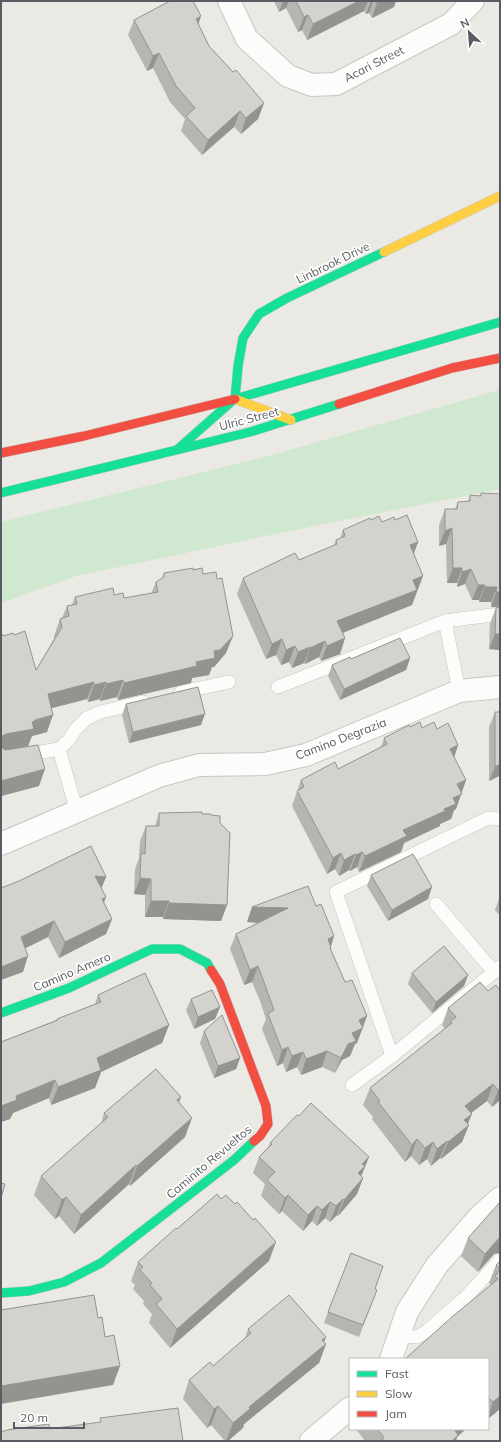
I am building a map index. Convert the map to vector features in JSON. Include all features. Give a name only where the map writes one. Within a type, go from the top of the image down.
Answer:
[{"type":"main road","name":"Linbrook Drive","points":[[235,399],[238,366],[243,338],[259,314],[287,298],[500,196]]},
{"type":"main road","name":"Ulric Street","points":[[1,453],[84,436],[235,399],[500,322]]},
{"type":"main road","name":"Ulric Street","points":[[1,493],[174,451],[291,420],[452,368],[500,358]]},
{"type":"main road","points":[[174,451],[235,399],[291,420]]},
{"type":"main road","name":"Camino Amero","points":[[1,1013],[69,988],[152,949]]},
{"type":"main road","name":"Caminito Revueltos","points":[[1,1293],[29,1291],[64,1282],[102,1263],[234,1160],[260,1136],[268,1124],[266,1106],[220,984],[207,963],[180,949],[152,949]]},
{"type":"street","name":"Acari Street","points":[[228,1],[247,39],[288,76],[312,86],[336,84],[451,24],[473,1]]},
{"type":"street","name":"Camino Degrazia","points":[[1,844],[159,776],[199,765],[265,764],[306,755],[459,691],[500,687]]},
{"type":"street","points":[[391,1358],[407,1312],[437,1265],[480,1216],[500,1198]]},
{"type":"street","points":[[311,1441],[349,1409]]},
{"type":"lane","points":[[278,687],[445,621],[500,614]]},
{"type":"lane","points":[[445,621],[459,691]]},
{"type":"lane","points":[[167,696],[229,682]]},
{"type":"lane","points":[[1,759],[59,749],[69,740],[87,718],[101,712],[152,699]]},
{"type":"lane","points":[[59,749],[77,812]]},
{"type":"lane","points":[[392,1056],[336,892],[488,818],[500,819]]},
{"type":"lane","points":[[352,1086],[392,1056],[497,970],[436,904]]},
{"type":"lane","points":[[399,1336],[417,1337],[427,1332],[466,1297],[500,1260]]},
{"type":"green space","points":[[500,390],[500,489],[76,576],[1,603],[1,522],[272,455]]},
{"type":"building","points":[[170,1],[193,1],[201,16],[196,19],[209,46],[233,72],[236,70],[264,103],[246,118],[240,111],[208,140],[186,116],[195,108],[176,86],[159,53],[153,56],[134,20]]},
{"type":"building","points":[[296,1],[359,1],[313,24],[308,15],[304,17]]},
{"type":"building","points":[[481,493],[500,494],[500,592],[496,592],[497,587],[485,587],[485,585],[478,585],[471,569],[462,572],[462,568],[453,568],[452,528],[445,531],[445,509],[457,509],[458,502],[470,501],[470,495],[481,496]]},
{"type":"building","points":[[407,515],[418,542],[410,545],[423,576],[413,580],[417,590],[337,621],[345,638],[327,646],[325,641],[298,652],[295,646],[286,650],[282,639],[272,644],[243,578],[295,553],[299,560],[337,544],[336,540],[345,536],[343,530],[370,518],[371,520],[379,516],[382,522],[394,517],[395,520]]},
{"type":"building","points":[[193,568],[193,570],[202,568],[203,574],[216,572],[217,579],[222,578],[233,636],[220,650],[214,651],[215,658],[196,662],[197,666],[124,683],[123,680],[94,685],[94,682],[48,694],[53,715],[32,722],[34,729],[6,734],[1,737],[2,634],[3,636],[13,633],[14,635],[25,631],[36,670],[62,627],[60,619],[69,616],[67,606],[77,604],[75,597],[113,588],[114,595],[123,593],[124,598],[158,592],[156,582],[164,577],[164,573]]},
{"type":"building","points":[[500,607],[500,634],[495,634],[496,608]]},
{"type":"building","points":[[400,638],[410,658],[344,689],[332,665],[350,657],[351,659]]},
{"type":"building","points":[[198,687],[205,714],[133,732],[126,704]]},
{"type":"building","points":[[495,712],[500,712],[500,764],[495,767]]},
{"type":"building","points":[[420,722],[422,728],[434,722],[437,729],[448,723],[458,745],[450,749],[466,780],[457,784],[462,794],[453,798],[456,804],[444,809],[445,811],[403,830],[407,836],[365,856],[362,852],[344,860],[341,853],[333,858],[297,791],[304,787],[301,780],[335,762],[338,769],[387,744],[384,738],[409,725],[410,727]]},
{"type":"building","points":[[38,745],[45,769],[1,781],[1,747],[5,750]]},
{"type":"building","points":[[202,812],[202,814],[220,816],[220,823],[230,833],[227,905],[151,901],[151,879],[140,878],[141,853],[145,854],[146,826],[159,826],[159,813]]},
{"type":"building","points":[[91,846],[106,877],[95,876],[106,897],[102,899],[112,919],[65,942],[54,921],[21,937],[28,956],[1,967],[1,888],[19,881]]},
{"type":"building","points":[[413,854],[432,887],[392,910],[371,875]]},
{"type":"building","points":[[308,886],[316,906],[321,904],[334,936],[328,939],[330,948],[345,982],[352,980],[367,1016],[359,1020],[363,1028],[352,1033],[356,1041],[348,1044],[341,1058],[327,1051],[306,1059],[303,1052],[292,1056],[288,1047],[282,1050],[268,1014],[274,1010],[258,966],[250,970],[236,934],[288,908],[252,907]]},
{"type":"building","points":[[444,946],[468,975],[436,1002],[412,973]]},
{"type":"building","points":[[145,973],[169,1025],[97,1058],[101,1070],[58,1087],[55,1080],[16,1096],[17,1100],[1,1106],[1,1042],[101,1002],[98,995]]},
{"type":"building","points":[[480,982],[488,991],[496,985],[500,991],[500,1089],[498,1090],[493,1084],[465,1106],[472,1114],[464,1120],[469,1125],[437,1149],[433,1142],[425,1148],[417,1139],[412,1145],[378,1102],[380,1101],[370,1088],[452,1023],[450,1022],[456,1017],[448,1008]]},
{"type":"building","points":[[212,990],[220,1007],[198,1017],[191,999]]},
{"type":"building","points":[[222,1015],[240,1058],[218,1066],[204,1031]]},
{"type":"building","points":[[156,1069],[181,1097],[177,1100],[192,1118],[137,1166],[136,1165],[81,1215],[66,1197],[62,1200],[41,1176],[108,1117],[104,1113]]},
{"type":"building","points":[[311,1103],[369,1157],[362,1164],[365,1166],[358,1173],[363,1178],[344,1200],[343,1199],[336,1206],[330,1202],[322,1210],[317,1206],[308,1215],[288,1195],[285,1198],[267,1180],[275,1172],[259,1157],[272,1144],[270,1143]]},
{"type":"building","points":[[1,1183],[5,1184],[1,1198]]},
{"type":"building","points":[[217,1194],[221,1199],[226,1195],[235,1204],[237,1202],[253,1220],[255,1218],[276,1242],[177,1329],[156,1304],[162,1299],[150,1285],[152,1283],[140,1270],[143,1267],[138,1262]]},
{"type":"building","points":[[500,1202],[500,1237],[485,1254],[468,1238]]},
{"type":"building","points":[[351,1253],[383,1266],[375,1289],[377,1290],[363,1325],[328,1312]]},
{"type":"building","points":[[500,1261],[500,1269],[496,1265]]},
{"type":"building","points":[[500,1270],[500,1396],[493,1402],[489,1398],[489,1358],[406,1358],[453,1316],[498,1279],[495,1276]]},
{"type":"building","points":[[94,1295],[98,1318],[102,1317],[105,1337],[114,1335],[120,1366],[1,1386],[1,1310]]},
{"type":"building","points":[[289,1295],[326,1337],[322,1340],[326,1344],[249,1407],[250,1409],[233,1423],[218,1406],[214,1409],[189,1380],[210,1362],[213,1366],[251,1333],[248,1329]]},
{"type":"building","points":[[178,1408],[183,1441],[1,1441],[1,1432],[7,1430],[49,1424],[49,1429],[101,1422],[100,1418]]},
{"type":"building","points":[[378,1430],[455,1430],[458,1435],[452,1441],[383,1441],[383,1436]]},
{"type":"traffic: fast","points":[[235,399],[238,366],[243,338],[259,314],[287,298],[384,252]]},
{"type":"traffic: fast","points":[[235,399],[500,322]]},
{"type":"traffic: fast","points":[[179,448],[231,402]]},
{"type":"traffic: fast","points":[[1,493],[250,432],[339,404]]},
{"type":"traffic: fast","points":[[1,1013],[69,988],[152,949],[180,949],[207,963],[211,970]]},
{"type":"traffic: fast","points":[[1,1293],[29,1291],[64,1282],[101,1263],[234,1160],[254,1141]]},
{"type":"traffic: slow","points":[[384,252],[500,196]]},
{"type":"traffic: slow","points":[[235,399],[291,420]]},
{"type":"traffic: jam","points":[[339,404],[452,368],[500,358]]},
{"type":"traffic: jam","points":[[1,453],[84,436],[235,399]]},
{"type":"traffic: jam","points":[[211,970],[220,984],[266,1106],[268,1124],[260,1136],[254,1141]]}]
